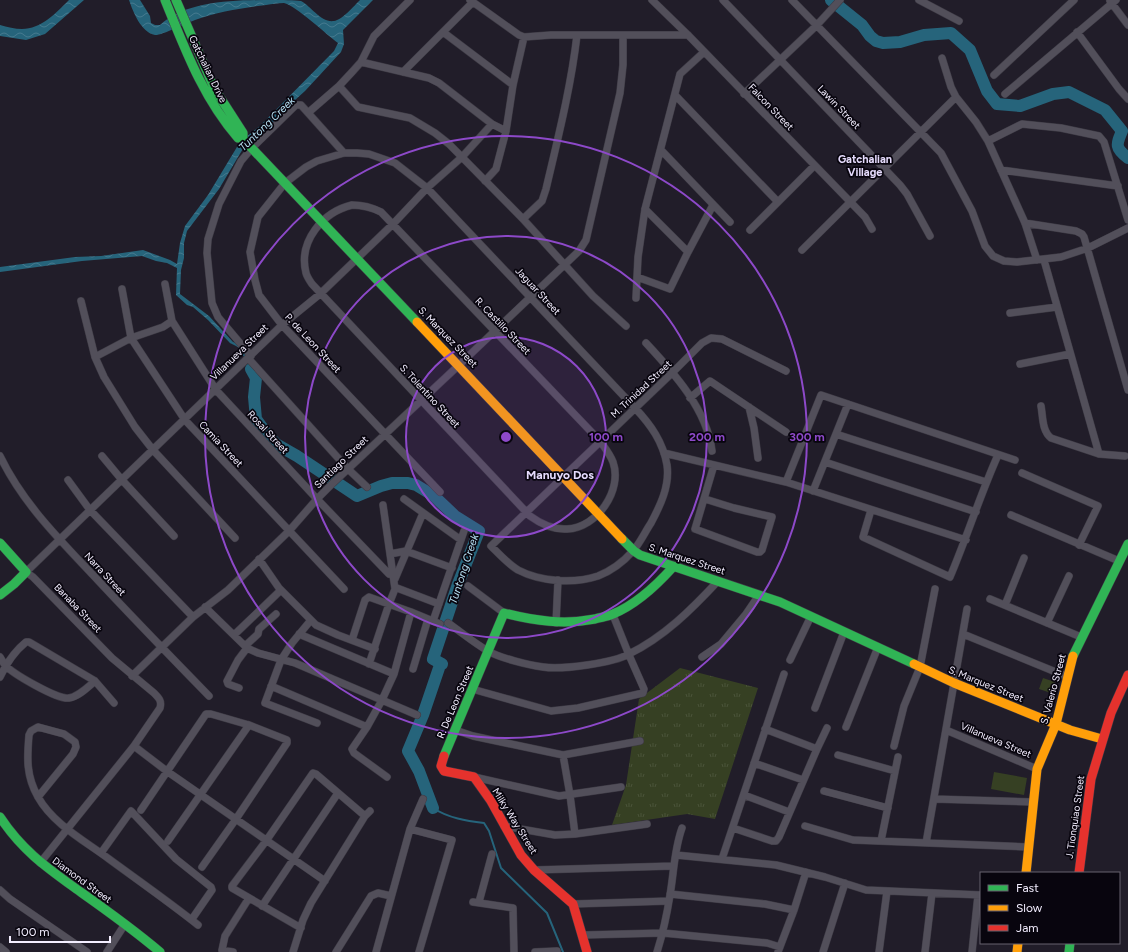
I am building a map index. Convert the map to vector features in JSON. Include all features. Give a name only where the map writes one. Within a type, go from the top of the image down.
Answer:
[{"type":"street","name":"Gatchalian Drive","points":[[164,0],[200,81],[213,106],[226,126],[238,138],[247,142]]},
{"type":"street","name":"Gatchalian Drive","points":[[176,0],[214,88],[243,133],[247,142]]},
{"type":"street","points":[[309,112],[339,86],[361,62],[374,36],[410,0]]},
{"type":"street","name":"Falcon Street","points":[[652,0],[688,35],[850,203],[872,229]]},
{"type":"street","name":"Lawin Street","points":[[723,0],[884,168],[907,194],[930,236]]},
{"type":"street","points":[[792,0],[941,153],[972,211],[985,246],[993,256],[1004,261],[1017,262],[1067,256],[1088,248],[1128,228]]},
{"type":"street","points":[[744,94],[816,26],[840,0]]},
{"type":"street","points":[[919,0],[959,21]]},
{"type":"street","points":[[994,75],[1074,0]]},
{"type":"street","points":[[403,72],[472,1],[519,35],[524,37],[577,35],[688,35]]},
{"type":"street","points":[[1005,94],[1112,1],[1128,25]]},
{"type":"street","points":[[443,32],[513,85]]},
{"type":"street","points":[[1077,32],[1128,99]]},
{"type":"street","points":[[523,219],[542,201],[546,189],[568,94],[577,35]]},
{"type":"street","name":"Santiago Street","points":[[132,676],[193,617],[228,590],[290,531],[317,499],[335,481],[459,366],[579,251],[586,240],[620,93],[623,65],[623,35]]},
{"type":"street","points":[[485,181],[496,169],[506,131],[513,85],[524,37]]},
{"type":"street","points":[[636,298],[638,257],[645,209],[680,74],[704,52]]},
{"type":"street","points":[[942,58],[951,87],[956,97],[976,122],[988,141],[1041,260],[1057,306],[1099,454]]},
{"type":"street","points":[[361,62],[429,78],[438,83],[492,124],[506,131]]},
{"type":"street","points":[[339,86],[358,107],[410,118],[435,133],[461,156],[523,219],[593,296],[626,326]]},
{"type":"street","points":[[675,95],[778,202]]},
{"type":"street","points":[[802,250],[956,97]]},
{"type":"street","points":[[344,153],[326,135],[309,112],[301,105],[296,105],[247,142],[241,161],[219,204],[208,239],[206,253],[212,303],[218,317],[248,359],[348,469],[367,487]]},
{"type":"street","points":[[226,126],[234,121]]},
{"type":"street","name":"Villanueva Street","points":[[0,595],[14,584],[59,541],[282,325],[320,294],[393,224],[492,124]]},
{"type":"street","points":[[988,141],[1022,124],[1061,128],[1099,136],[1104,142],[1128,220]]},
{"type":"street","name":"S. Marquez Street","points":[[247,142],[598,513],[640,555],[780,602],[954,683],[1070,730],[1102,737]]},
{"type":"street","points":[[661,150],[730,222]]},
{"type":"street","name":"Jaguar Street","points":[[285,183],[306,167],[317,161],[344,153],[369,154],[395,163],[427,188],[635,408],[655,432],[661,442],[667,467],[667,482],[664,495],[659,507],[634,550]]},
{"type":"street","points":[[750,230],[814,166]]},
{"type":"street","points":[[1001,170],[1118,186]]},
{"type":"street","name":"P. de Leon Street","points":[[285,183],[258,217],[250,252],[259,295],[282,325],[440,492]]},
{"type":"street","name":"R. Castillo Street","points":[[322,221],[331,213],[352,205],[372,207],[381,212],[600,441],[613,462],[615,472],[612,494],[607,503],[598,513]]},
{"type":"street","points":[[637,277],[670,289],[713,205]]},
{"type":"street","points":[[645,209],[688,252]]},
{"type":"street","name":"S. Tolentino Street","points":[[322,221],[308,240],[305,258],[306,273],[312,284],[421,401],[526,512],[538,522],[549,527],[567,529],[577,528],[598,513]]},
{"type":"street","points":[[1025,223],[1076,230],[1084,237],[1128,390]]},
{"type":"street","name":"Rosal Street","points":[[165,284],[172,320],[216,390],[389,574]]},
{"type":"street","name":"Camia Street","points":[[122,289],[131,338],[185,420],[344,589]]},
{"type":"street","points":[[81,301],[95,357],[104,377],[135,427],[153,450],[235,538]]},
{"type":"street","points":[[1010,313],[1057,306]]},
{"type":"street","points":[[95,357],[131,338],[163,327],[172,320]]},
{"type":"street","name":"M. Trinidad Street","points":[[558,580],[537,577],[517,569],[491,546],[702,343],[706,340],[714,338],[722,339],[786,372]]},
{"type":"street","points":[[646,343],[673,372],[690,398],[704,422],[709,435],[712,451]]},
{"type":"street","points":[[1020,364],[1070,354]]},
{"type":"street","points":[[690,398],[710,381],[786,432]]},
{"type":"street","points":[[786,482],[821,395],[998,456],[1015,460]]},
{"type":"street","points":[[813,491],[848,404]]},
{"type":"street","points":[[1041,406],[1046,434],[1051,438],[1099,454],[1127,454]]},
{"type":"street","points":[[749,407],[754,428],[758,458]]},
{"type":"street","points":[[836,434],[986,482]]},
{"type":"street","points":[[664,453],[786,482],[966,540]]},
{"type":"street","name":"Narra Street","points":[[0,456],[10,476],[27,501],[59,541],[209,696]]},
{"type":"street","points":[[102,456],[174,536]]},
{"type":"street","points":[[871,510],[863,536],[950,577],[966,540],[986,482],[998,456]]},
{"type":"street","points":[[825,462],[976,512]]},
{"type":"street","points":[[705,499],[734,508],[772,516],[762,550],[757,552],[695,529],[714,465]]},
{"type":"street","points":[[1022,473],[1098,506],[1079,544]]},
{"type":"street","points":[[68,480],[90,510],[193,617]]},
{"type":"street","points":[[404,499],[461,540]]},
{"type":"street","points":[[382,505],[395,585],[398,588],[439,604]]},
{"type":"street","points":[[369,664],[406,551],[423,512]]},
{"type":"street","points":[[1011,515],[1119,561]]},
{"type":"street","points":[[413,669],[434,621],[464,530]]},
{"type":"street","name":"Banaba Street","points":[[0,543],[14,560],[33,577],[112,658],[159,698],[161,703],[160,708],[134,746]]},
{"type":"street","name":"S. Valerio Street","points":[[1026,872],[1037,769],[1056,724],[1073,656],[1128,544]]},
{"type":"street","points":[[556,623],[558,580],[581,579],[600,575],[617,564],[634,550]]},
{"type":"street","points":[[390,554],[406,551],[452,568]]},
{"type":"street","points":[[1005,605],[1024,558]]},
{"type":"street","points":[[260,559],[282,590],[316,625],[375,649]]},
{"type":"street","points":[[468,586],[504,613],[526,619],[556,623],[586,621],[613,615],[660,582],[674,566]]},
{"type":"street","points":[[1047,623],[1069,576]]},
{"type":"street","points":[[448,623],[489,651],[514,660],[544,667],[575,666],[603,662],[629,655],[678,621],[693,608],[718,581]]},
{"type":"street","points":[[894,746],[904,706],[920,667],[935,589]]},
{"type":"street","points":[[234,636],[282,590]]},
{"type":"street","points":[[702,657],[721,644],[746,614],[759,595]]},
{"type":"street","points":[[352,640],[367,598],[371,597],[434,621]]},
{"type":"street","points":[[990,599],[1082,637]]},
{"type":"street","points":[[205,607],[246,647],[258,653],[295,663],[417,715]]},
{"type":"street","points":[[926,843],[967,609]]},
{"type":"street","points":[[387,777],[352,751],[353,746],[367,727],[382,700],[394,674],[411,612]]},
{"type":"street","name":"R. De Leon Street","points":[[474,777],[444,771],[441,766],[442,760],[504,613]]},
{"type":"street","points":[[239,688],[228,684],[227,681],[246,647],[258,634],[259,629],[276,614]]},
{"type":"street","points":[[472,690],[551,711],[578,708],[644,694],[644,689],[613,615]]},
{"type":"street","points":[[790,660],[811,616]]},
{"type":"street","points":[[311,620],[281,660],[265,703],[317,723]]},
{"type":"street","points":[[815,708],[844,632]]},
{"type":"street","points":[[299,634],[394,674]]},
{"type":"street","points":[[963,634],[1068,677]]},
{"type":"street","points":[[0,677],[6,666],[26,642],[33,644],[95,681],[114,703]]},
{"type":"street","points":[[846,727],[878,648]]},
{"type":"street","points":[[0,657],[6,666],[41,688],[62,698],[71,698],[75,696],[95,681]]},
{"type":"street","points":[[722,859],[784,674]]},
{"type":"street","name":"J. Tionquiao Street","points":[[1079,872],[1091,779],[1102,737],[1110,714],[1128,675]]},
{"type":"street","points":[[271,686],[367,727]]},
{"type":"street","points":[[141,810],[206,714],[216,715],[249,725],[287,740],[287,743],[202,868]]},
{"type":"street","points":[[168,841],[202,795],[249,725]]},
{"type":"street","points":[[38,796],[73,754],[76,747],[75,742],[64,734],[38,727],[30,731],[27,762],[29,774],[38,796],[52,816],[68,830],[195,922],[212,890],[211,887],[176,859],[131,811],[101,853]]},
{"type":"street","points":[[733,828],[776,841],[827,728]]},
{"type":"street","points":[[765,729],[817,748]]},
{"type":"street","points":[[455,730],[472,736],[563,755],[640,741]]},
{"type":"street","name":"Villanueva Street","points":[[946,730],[1037,769]]},
{"type":"street","points":[[40,864],[134,746],[168,772],[325,882]]},
{"type":"street","points":[[563,755],[575,834]]},
{"type":"street","points":[[838,755],[895,770]]},
{"type":"street","points":[[881,841],[898,756]]},
{"type":"street","points":[[754,762],[803,780]]},
{"type":"street","points":[[293,952],[311,903],[367,813],[338,793],[314,773],[232,888],[301,928]]},
{"type":"street","points":[[474,777],[559,796],[621,787]]},
{"type":"street","name":"Milky Way Street","points":[[474,777],[491,801],[521,855],[534,870],[573,904]]},
{"type":"street","points":[[824,791],[888,808]]},
{"type":"street","points":[[262,906],[338,793]]},
{"type":"street","points":[[744,795],[789,812]]},
{"type":"street","points":[[376,952],[410,829],[423,799]]},
{"type":"street","points":[[934,799],[1033,802]]},
{"type":"street","name":"Diamond Street","points":[[0,817],[21,846],[40,864],[125,924],[160,952]]},
{"type":"street","points":[[504,826],[555,835],[575,834],[647,824]]},
{"type":"street","points":[[805,826],[853,840],[1028,847]]},
{"type":"street","points":[[657,952],[663,934],[670,898],[673,866],[678,839],[682,828]]},
{"type":"street","points":[[410,829],[452,840],[419,952]]},
{"type":"street","points":[[492,854],[476,902],[513,908],[514,952]]},
{"type":"street","points":[[676,855],[776,865],[806,872],[866,890],[979,895],[972,952]]},
{"type":"street","points":[[534,870],[673,866]]},
{"type":"street","points":[[583,935],[663,934],[761,943],[779,949],[794,910],[806,872]]},
{"type":"street","points":[[823,952],[845,883]]},
{"type":"street","points":[[0,890],[10,899],[87,952]]},
{"type":"street","points":[[879,952],[887,891]]},
{"type":"street","points":[[336,952],[371,896],[378,893],[391,896]]},
{"type":"street","points":[[925,952],[932,893]]},
{"type":"street","points":[[233,952],[222,950],[225,936],[249,898]]},
{"type":"street","points":[[587,952],[573,904],[670,898],[765,904],[794,910]]},
{"type":"street","points":[[107,952],[125,924]]},
{"type":"street","points":[[0,947],[6,952]]},
{"type":"street","points":[[535,952],[557,952]]},
{"type":"green space","points":[[680,668],[758,688],[715,819],[687,814],[612,825],[626,785],[639,699]]},
{"type":"green space","points":[[1043,678],[1055,682],[1051,693],[1039,689]]},
{"type":"green space","points":[[994,772],[1027,778],[1024,795],[991,789]]},
{"type":"water","points":[[69,0],[84,0],[45,34],[26,40],[0,36],[0,25],[19,29],[36,26],[48,19]]},
{"type":"water","points":[[129,0],[140,0],[150,16],[151,23],[160,25],[171,17],[198,6],[244,0],[301,1],[320,17],[329,21],[334,21],[344,15],[360,0],[373,0],[343,30],[344,44],[341,52],[305,91],[284,110],[273,124],[244,147],[219,189],[187,231],[181,270],[180,294],[209,316],[233,342],[239,344],[247,354],[244,357],[238,347],[230,343],[208,320],[176,295],[177,268],[167,263],[142,256],[82,261],[0,272],[0,267],[143,250],[177,264],[180,243],[185,226],[208,195],[240,142],[261,125],[334,51],[338,43],[303,14],[284,3],[248,7],[204,17],[155,35],[146,30],[138,21]]},
{"type":"waterway","points":[[831,0],[862,25],[870,36],[876,41],[883,43],[900,42],[924,35],[951,33],[970,50],[987,91],[997,104],[1020,106],[1053,94],[1069,92],[1105,110],[1122,131],[1118,146],[1121,152],[1128,158]]},
{"type":"waterway","name":"Tuntong Creek","points":[[249,363],[251,369]]},
{"type":"waterway","name":"Tuntong Creek","points":[[251,369],[256,378],[254,397],[256,419],[276,444],[297,456],[357,496],[392,483],[408,483],[416,485],[434,496],[455,516],[479,531],[458,584],[433,659],[442,664],[440,665],[423,715],[408,751],[419,771],[433,808]]},
{"type":"waterway","name":"Tuntong Creek","points":[[433,808],[451,817],[484,823],[489,831],[501,868],[547,913],[563,952]]},
{"type":"traffic: fast","points":[[165,0],[188,55],[205,90],[226,123],[238,138],[242,138]]},
{"type":"traffic: fast","points":[[176,0],[214,88],[243,133],[243,139],[417,322]]},
{"type":"traffic: fast","points":[[622,539],[640,555],[780,602],[914,664]]},
{"type":"traffic: fast","points":[[0,543],[26,572],[0,595]]},
{"type":"traffic: fast","points":[[1073,656],[1128,544]]},
{"type":"traffic: fast","points":[[444,756],[504,613],[538,620],[561,622],[583,621],[608,616],[622,610],[638,600],[653,588],[673,567]]},
{"type":"traffic: fast","points":[[0,817],[18,840],[37,859],[160,952]]},
{"type":"traffic: fast","points":[[1069,952],[1070,944]]},
{"type":"traffic: slow","points":[[417,322],[622,539]]},
{"type":"traffic: slow","points":[[1026,872],[1037,769],[1056,724],[1073,656]]},
{"type":"traffic: slow","points":[[914,664],[954,683],[1070,730],[1102,739]]},
{"type":"traffic: slow","points":[[1017,952],[1018,944]]},
{"type":"traffic: jam","points":[[1079,872],[1091,779],[1111,713],[1128,675]]},
{"type":"traffic: jam","points":[[444,756],[441,766],[444,771],[474,777],[491,801],[521,855],[534,870],[573,904],[587,952]]},
{"type":"district","name":"Gatchalian Village","points":[[865,165]]},
{"type":"district","name":"Manuyo Dos","points":[[560,475]]}]
